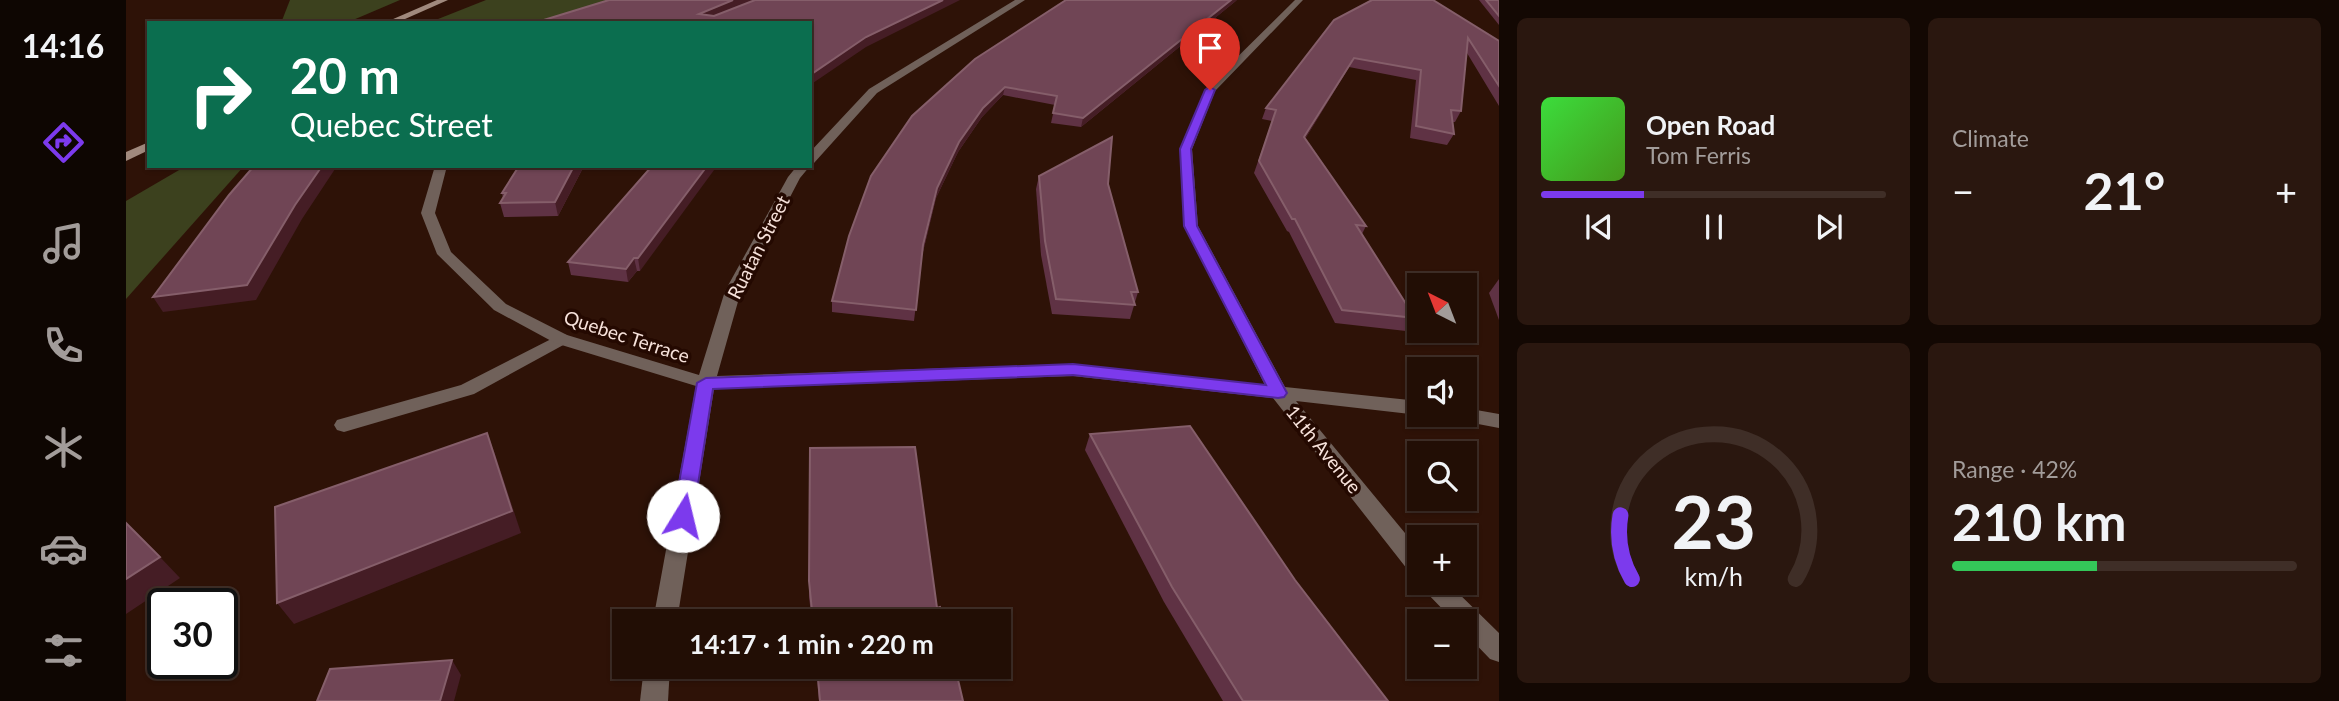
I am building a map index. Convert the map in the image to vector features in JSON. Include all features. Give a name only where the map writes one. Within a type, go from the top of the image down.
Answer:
[{"type":"main road","points":[[393,21],[444,0]]},
{"type":"main road","points":[[126,157],[147,146]]},
{"type":"street","points":[[812,158],[873,91],[1021,0]]},
{"type":"street","name":"11th Avenue","points":[[1299,0],[1210,90],[1186,149],[1191,226],[1278,393],[1407,552]]},
{"type":"street","name":"Quebec Terrace","points":[[440,168],[428,213],[444,254],[500,307],[561,339],[706,383],[1073,370],[1407,407]]},
{"type":"street","name":"Ruatan Street","points":[[667,609],[706,383],[733,291],[794,177],[802,168]]},
{"type":"street","points":[[344,425],[467,390],[561,339]]},
{"type":"street","points":[[1477,417],[1499,421]]},
{"type":"street","points":[[1444,595],[1499,650]]},
{"type":"street","points":[[654,701],[656,679]]},
{"type":"green space","points":[[290,0],[400,0],[351,21],[282,21]]},
{"type":"green space","points":[[486,0],[618,0],[547,21],[433,21]]},
{"type":"green space","points":[[183,168],[242,168],[126,299],[126,201]]},
{"type":"building","points":[[609,0],[733,0],[699,14],[714,16],[755,0],[943,0],[866,37],[812,74],[812,21],[541,21]]},
{"type":"building","points":[[1066,0],[1231,0],[1083,118],[1053,113],[1057,96],[1005,87],[983,108],[959,142],[937,188],[923,245],[916,310],[832,301],[849,236],[871,176],[912,116],[975,59]]},
{"type":"building","points":[[1372,0],[1433,0],[1499,41],[1499,86],[1468,38],[1461,111],[1451,110],[1454,134],[1416,126],[1421,70],[1354,58],[1304,137],[1366,226],[1356,225],[1407,305],[1407,317],[1342,310],[1295,219],[1292,219],[1259,161],[1276,110],[1266,108],[1334,20]]},
{"type":"building","points":[[1486,0],[1499,0],[1499,16]]},
{"type":"building","points":[[1112,137],[1108,184],[1138,292],[1131,292],[1135,305],[1056,299],[1045,241],[1039,176]]},
{"type":"building","points":[[252,168],[321,168],[247,285],[153,297]]},
{"type":"building","points":[[518,168],[573,168],[555,202],[500,203],[506,193],[502,193]]},
{"type":"building","points":[[650,168],[706,168],[638,258],[634,258],[626,269],[568,262]]},
{"type":"building","points":[[1190,426],[1295,580],[1388,701],[1243,701],[1172,587],[1090,434]]},
{"type":"building","points":[[487,433],[512,511],[277,603],[275,507]]},
{"type":"building","points":[[915,447],[937,608],[941,609],[812,609],[809,581],[810,448]]},
{"type":"building","points":[[126,523],[160,557],[126,579]]},
{"type":"building","points":[[452,660],[440,701],[317,701],[330,669]]},
{"type":"building","points":[[818,679],[958,679],[963,701],[820,701]]},
{"type":"route","points":[[683,516],[706,383],[1073,370],[1278,393],[1191,226],[1186,149],[1210,90]]}]
